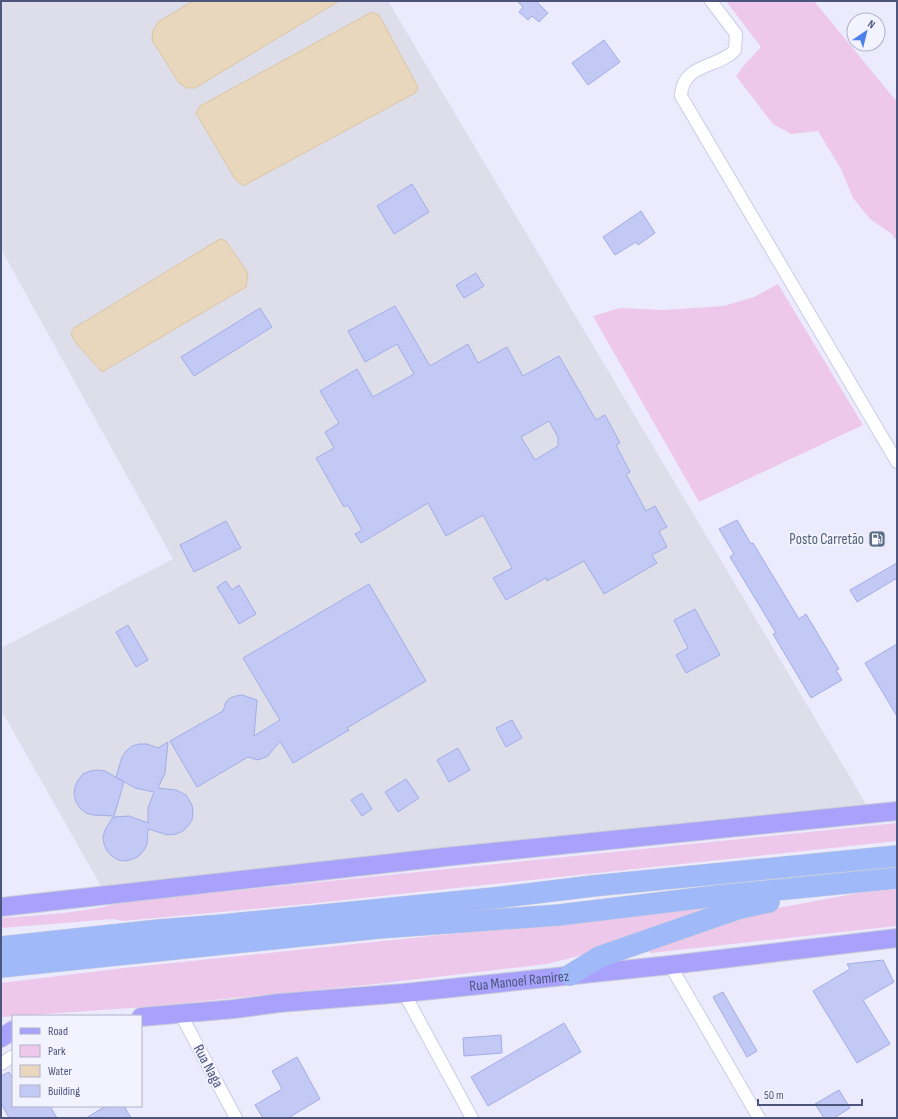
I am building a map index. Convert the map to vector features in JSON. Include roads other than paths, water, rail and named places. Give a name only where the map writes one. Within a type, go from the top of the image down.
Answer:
[{"type":"highway","points":[[1,967],[59,951],[159,930],[494,898],[593,886],[897,856]]},
{"type":"highway","points":[[1,947],[59,951],[559,915],[818,885],[861,883],[897,878]]},
{"type":"highway","points":[[570,975],[599,957],[737,909],[809,893],[818,885]]},
{"type":"main road","points":[[1,907],[444,857],[897,811]]},
{"type":"main road","name":"Rua Manoel Ramirez","points":[[142,1017],[234,1009],[279,1003],[404,994],[670,965],[897,938]]},
{"type":"main road","points":[[1,1029],[12,1029]]},
{"type":"main road","points":[[1,1038],[12,1030]]},
{"type":"street","points":[[711,1],[736,34],[736,50],[730,56],[694,71],[681,89],[681,96],[897,462]]},
{"type":"street","points":[[670,965],[759,1118]]},
{"type":"street","points":[[404,994],[472,1118]]},
{"type":"street","name":"Rua Naga","points":[[180,1013],[236,1118]]},
{"type":"street","points":[[1,1064],[12,1057]]},
{"type":"water","points":[[193,1],[339,1],[195,88],[187,88],[179,83],[152,40],[153,31],[158,22]]},
{"type":"water","points":[[372,12],[379,15],[418,87],[415,93],[243,186],[235,179],[196,113],[200,106]]},
{"type":"water","points":[[220,239],[226,241],[248,273],[246,287],[102,372],[76,343],[71,334],[74,328]]},
{"type":"place","name":"Posto Carretão","points":[[877,539]]}]
